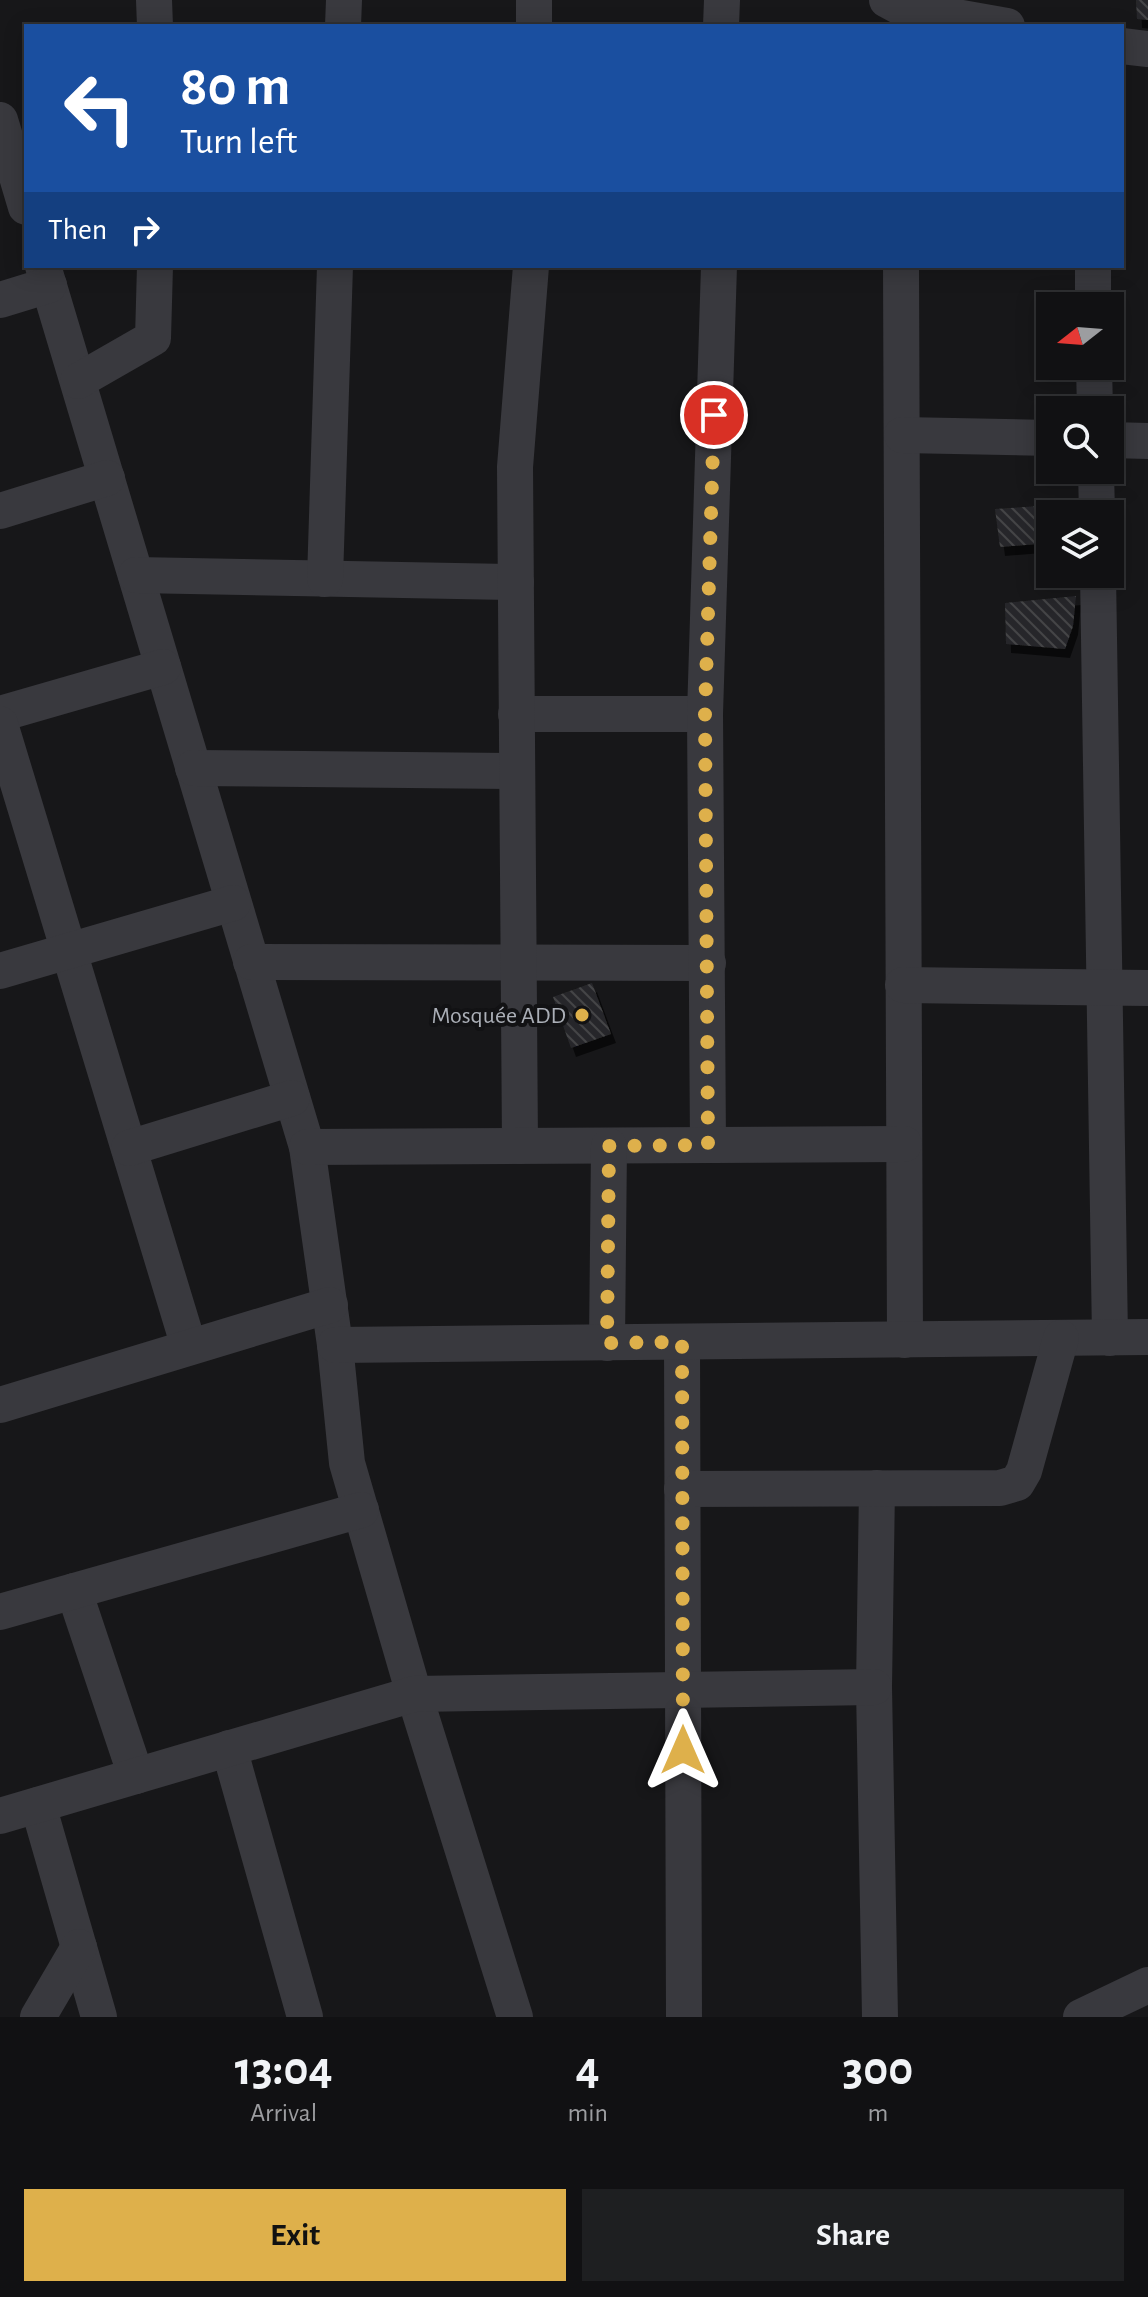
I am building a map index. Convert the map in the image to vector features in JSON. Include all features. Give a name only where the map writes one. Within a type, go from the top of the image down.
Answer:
[{"type":"street","points":[[154,0],[155,24]]},
{"type":"street","points":[[343,24],[344,0]]},
{"type":"street","points":[[534,0],[534,24]]},
{"type":"street","points":[[721,24],[722,0]]},
{"type":"street","points":[[896,11],[992,24]]},
{"type":"street","points":[[1124,46],[1148,49]]},
{"type":"street","points":[[0,120],[24,200]]},
{"type":"street","points":[[78,381],[153,338],[155,268]]},
{"type":"street","points":[[325,579],[335,268]]},
{"type":"street","points":[[520,1146],[515,467],[531,268]]},
{"type":"street","points":[[708,1145],[705,714],[719,268]]},
{"type":"street","points":[[901,268],[905,1340]]},
{"type":"street","points":[[1093,268],[1093,292]]},
{"type":"street","points":[[0,300],[46,276],[307,1147],[330,1305],[347,1463],[511,2016]]},
{"type":"street","points":[[902,435],[1036,438]]},
{"type":"street","points":[[1124,440],[1148,441]]},
{"type":"street","points":[[0,511],[107,478]]},
{"type":"street","points":[[136,575],[516,582]]},
{"type":"street","points":[[1098,588],[1110,1338]]},
{"type":"street","points":[[0,714],[163,667]]},
{"type":"street","points":[[516,714],[705,714]]},
{"type":"street","points":[[0,724],[189,1347]]},
{"type":"street","points":[[193,768],[517,771]]},
{"type":"street","points":[[0,971],[233,903]]},
{"type":"street","points":[[251,962],[708,963]]},
{"type":"street","points":[[903,985],[1148,988]]},
{"type":"street","points":[[129,1148],[292,1098]]},
{"type":"street","points":[[307,1147],[904,1144]]},
{"type":"street","points":[[607,1343],[609,1146]]},
{"type":"street","points":[[2,1397],[330,1305]]},
{"type":"street","points":[[335,1345],[1148,1337]]},
{"type":"street","points":[[682,1489],[1000,1488],[1017,1483],[1024,1471],[1061,1338]]},
{"type":"street","points":[[682,1342],[684,2017]]},
{"type":"street","points":[[877,1488],[874,1687],[880,2017]]},
{"type":"street","points":[[0,1612],[361,1510]]},
{"type":"street","points":[[74,1591],[136,1776]]},
{"type":"street","points":[[0,1816],[414,1694],[874,1687]]},
{"type":"street","points":[[229,1748],[305,2017]]},
{"type":"street","points":[[38,1805],[99,2017]]},
{"type":"street","points":[[38,2017],[79,1947]]},
{"type":"street","points":[[1081,2017],[1148,1985]]},
{"type":"building","points":[[1136,0],[1148,0],[1148,20],[1137,19]]},
{"type":"building","points":[[1036,506],[1036,544],[1000,547],[995,509]]},
{"type":"building","points":[[1076,596],[1073,626],[1065,649],[1006,644],[1005,603]]},
{"type":"building","name":"Mosquée ADD","points":[[592,983],[611,1034],[571,1048],[553,997]]},
{"type":"place","name":"Mosquée ADD","points":[[582,1015]]},
{"type":"route","points":[[683,1750],[682,1342],[607,1343],[609,1146],[708,1145],[705,714],[714,415]]}]
